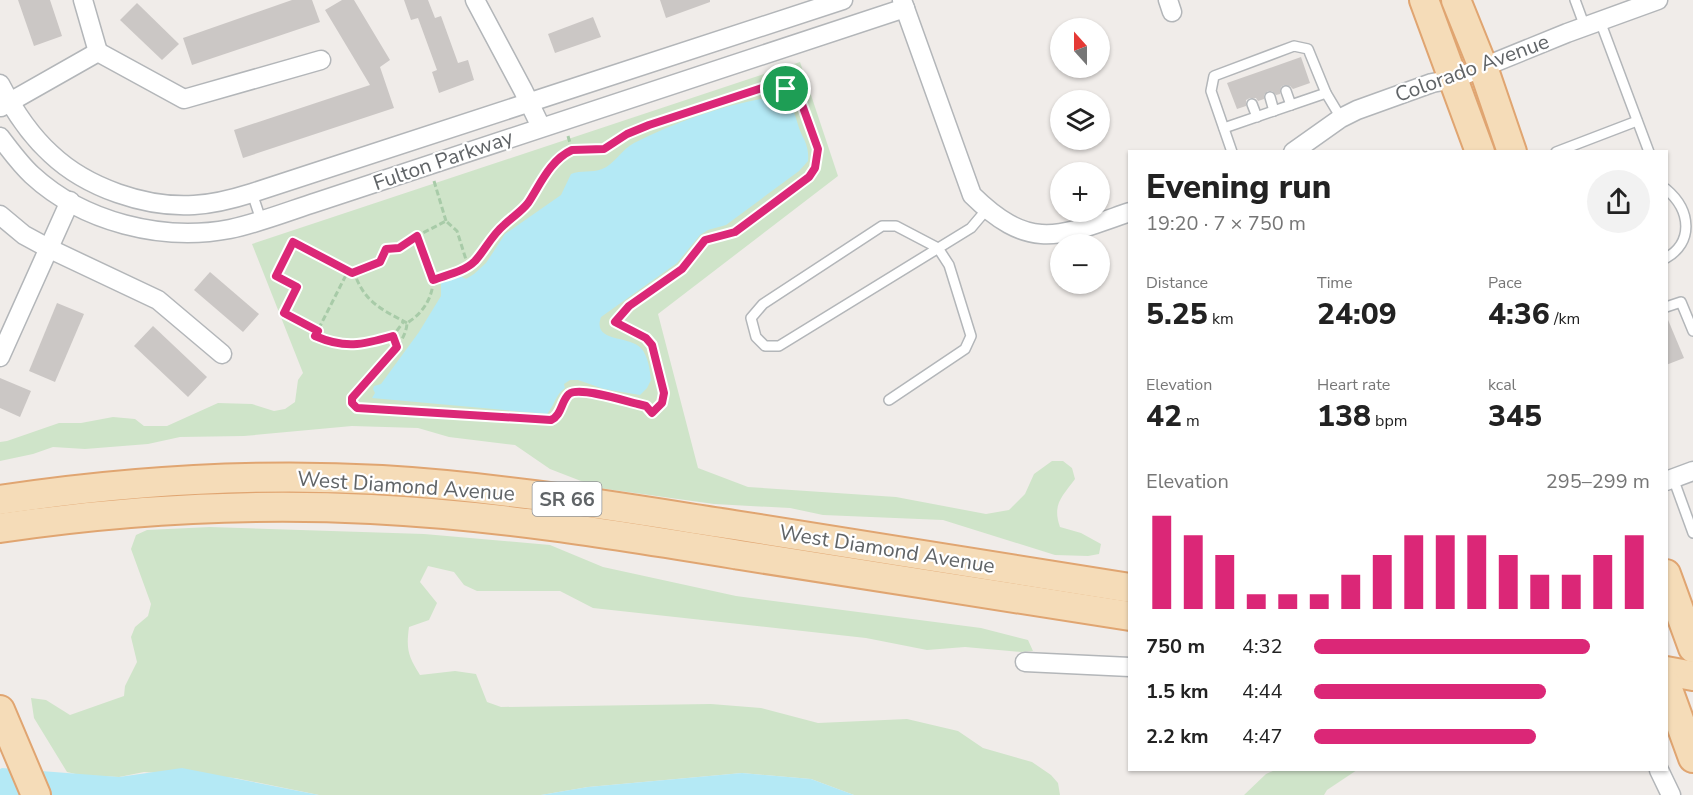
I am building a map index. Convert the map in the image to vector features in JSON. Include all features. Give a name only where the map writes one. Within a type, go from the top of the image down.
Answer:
[{"type":"main road","points":[[1425,0],[1479,150]]},
{"type":"main road","points":[[1456,0],[1483,68],[1511,150]]},
{"type":"main road","name":"West Diamond Avenue","points":[[0,500],[52,492],[161,482],[262,478],[380,480],[446,485],[580,501],[1128,588]]},
{"type":"main road","name":"West Diamond Avenue","points":[[0,528],[132,513],[228,508],[359,508],[457,515],[560,526],[1128,616]]},
{"type":"main road","points":[[1668,579],[1693,648]]},
{"type":"main road","points":[[1668,671],[1693,675]]},
{"type":"main road","points":[[1675,699],[1693,758]]},
{"type":"main road","points":[[0,710],[36,795]]},
{"type":"street","points":[[83,0],[98,52],[184,99],[321,60]]},
{"type":"street","points":[[475,0],[541,127]]},
{"type":"street","name":"Fulton Parkway","points":[[0,84],[5,106],[51,154],[84,177],[105,188],[149,202],[194,205],[225,201],[252,194],[843,0]]},
{"type":"street","name":"Colorado Avenue","points":[[1295,150],[1341,118],[1432,83],[1454,79],[1658,0]]},
{"type":"street","points":[[904,4],[972,195],[987,210],[1008,224],[1029,233],[1057,235],[1128,213]]},
{"type":"street","name":"Fulton Parkway","points":[[0,137],[32,175],[70,201],[94,213],[144,229],[195,233],[230,229],[757,58],[904,4]]},
{"type":"street","points":[[5,106],[98,52]]},
{"type":"street","points":[[0,357],[70,201]]},
{"type":"street","points":[[0,215],[24,235],[48,248],[158,300],[222,354]]},
{"type":"street","points":[[1670,480],[1693,471]]},
{"type":"street","points":[[1025,662],[1128,667]]},
{"type":"street","points":[[1659,771],[1671,795]]},
{"type":"lane","points":[[1575,0],[1593,24],[1648,150]]},
{"type":"lane","points":[[1231,150],[1211,91],[1214,76],[1294,46],[1308,49],[1326,93],[1341,118]]},
{"type":"lane","points":[[1272,55],[1276,65]]},
{"type":"lane","points":[[1256,61],[1260,71]]},
{"type":"lane","points":[[1238,67],[1242,77]]},
{"type":"lane","points":[[1286,92],[1291,105]]},
{"type":"lane","points":[[1224,128],[1326,93]]},
{"type":"lane","points":[[1270,97],[1274,111]]},
{"type":"lane","points":[[1252,104],[1257,117]]},
{"type":"lane","points":[[1561,150],[1637,121]]},
{"type":"lane","points":[[1668,191],[1683,205],[1691,221],[1691,243],[1678,254],[1668,257]]},
{"type":"lane","points":[[252,194],[261,220]]},
{"type":"lane","points":[[889,400],[965,349],[971,336],[949,265],[938,248],[896,226],[882,226],[763,304],[751,318],[756,337],[765,346],[779,346],[938,248],[971,228],[987,210]]},
{"type":"lane","points":[[1668,306],[1681,302],[1693,331]]},
{"type":"lane","points":[[1670,480],[1690,515],[1693,533]]},
{"type":"path","points":[[785,65],[789,78],[786,89]]},
{"type":"path","points":[[318,331],[284,313],[297,287],[276,276],[293,242],[353,272],[370,301],[405,322],[407,332],[397,347],[351,400],[357,408],[551,420],[557,417],[567,396],[579,390],[646,406],[652,413],[662,403],[664,393],[652,345],[646,338],[615,322],[629,306],[682,269],[705,240],[735,232],[809,177],[815,168],[818,149],[800,99],[786,89],[773,86],[762,88],[649,125],[627,134],[604,149],[572,150],[559,159],[541,181],[527,205],[499,229],[474,262],[468,267],[433,280]]},
{"type":"path","points":[[568,136],[572,150]]},
{"type":"path","points":[[434,181],[446,221],[457,231],[468,267]]},
{"type":"path","points":[[417,236],[433,280],[431,294],[417,317],[405,322],[393,336],[365,344],[342,345],[315,336],[346,275],[380,262],[386,249],[399,248],[417,236],[446,221]]},
{"type":"path","points":[[393,336],[397,347]]},
{"type":"green space","points":[[800,62],[838,176],[658,314],[698,468],[748,487],[896,497],[986,514],[1009,510],[1025,494],[1034,474],[1052,461],[1063,461],[1072,468],[1075,479],[1062,496],[1058,506],[1060,527],[1081,533],[1101,544],[1099,554],[1055,555],[943,520],[823,515],[790,508],[714,504],[599,488],[550,469],[515,445],[449,437],[418,428],[352,426],[244,436],[180,437],[148,444],[85,449],[53,447],[0,461],[0,442],[59,423],[81,423],[113,417],[135,419],[144,426],[167,426],[218,403],[252,404],[274,411],[285,409],[295,402],[298,380],[303,373],[252,244]]},
{"type":"green space","points":[[210,527],[424,534],[550,545],[603,567],[736,596],[981,628],[1028,640],[1033,651],[965,647],[927,650],[866,638],[593,608],[560,591],[477,591],[464,585],[454,572],[428,566],[420,582],[437,603],[429,620],[409,627],[408,641],[410,657],[420,675],[455,671],[476,674],[487,702],[501,707],[711,704],[761,708],[818,723],[907,719],[958,731],[983,748],[1032,762],[1051,775],[1058,783],[1060,795],[854,795],[811,779],[742,773],[588,787],[541,795],[319,795],[235,778],[144,772],[119,777],[67,772],[34,718],[31,698],[46,700],[70,715],[124,696],[125,686],[137,662],[131,637],[135,627],[148,616],[151,604],[131,549],[136,535],[147,530]]},
{"type":"green space","points":[[1273,771],[1356,771],[1327,790],[1324,795],[1244,795],[1266,774]]},
{"type":"water","points":[[777,96],[788,103],[794,112],[807,146],[808,161],[799,171],[726,225],[700,235],[677,263],[601,317],[600,325],[606,335],[635,344],[645,355],[651,380],[640,395],[570,380],[564,384],[565,388],[547,414],[372,398],[375,393],[374,386],[381,384],[419,332],[441,296],[441,278],[453,269],[462,271],[462,277],[466,279],[474,274],[486,263],[505,234],[561,195],[571,174],[606,167],[634,143],[685,120],[740,103]]},
{"type":"water","points":[[182,768],[319,795],[0,795],[0,769],[119,777]]},
{"type":"water","points":[[742,773],[811,779],[854,795],[541,795],[588,787]]},
{"type":"building","points":[[18,0],[50,0],[62,36],[34,46]]},
{"type":"building","points":[[292,0],[312,0],[320,22],[192,65],[183,38]]},
{"type":"building","points":[[342,0],[354,0],[390,60],[380,67],[394,108],[243,158],[234,130],[370,85],[325,10]]},
{"type":"building","points":[[404,0],[428,0],[435,18],[441,16],[458,63],[468,60],[474,80],[439,93],[432,72],[437,70],[418,18],[411,20]]},
{"type":"building","points":[[660,0],[710,0],[710,2],[666,18]]},
{"type":"building","points":[[137,3],[179,44],[162,60],[120,20]]},
{"type":"building","points":[[593,17],[601,37],[555,53],[548,34]]},
{"type":"building","points":[[1301,57],[1310,83],[1293,89],[1284,85],[1281,87],[1280,94],[1276,95],[1268,91],[1264,99],[1258,101],[1256,98],[1250,98],[1246,100],[1246,106],[1237,109],[1227,83]]},
{"type":"building","points":[[210,272],[259,314],[243,332],[194,290]]},
{"type":"building","points":[[57,303],[84,314],[55,382],[29,371]]},
{"type":"building","points":[[1668,320],[1684,358],[1668,364]]},
{"type":"building","points":[[153,326],[207,377],[188,397],[134,346]]},
{"type":"building","points":[[0,378],[31,391],[20,417],[0,408]]},
{"type":"route","points":[[773,86],[786,89],[800,99],[818,149],[815,168],[809,177],[735,232],[705,240],[682,269],[629,306],[615,322],[646,338],[656,354],[664,393],[662,403],[652,413],[646,406],[579,390],[567,396],[557,417],[551,420],[357,408],[352,403],[352,398],[397,347],[393,336],[365,344],[330,343],[315,336],[318,331],[284,313],[297,287],[276,276],[293,242],[352,273],[380,262],[386,249],[399,248],[417,236],[433,280],[461,270],[474,262],[495,234],[527,205],[541,181],[559,159],[568,152],[604,149],[627,134],[649,125],[762,88],[773,86]]}]
